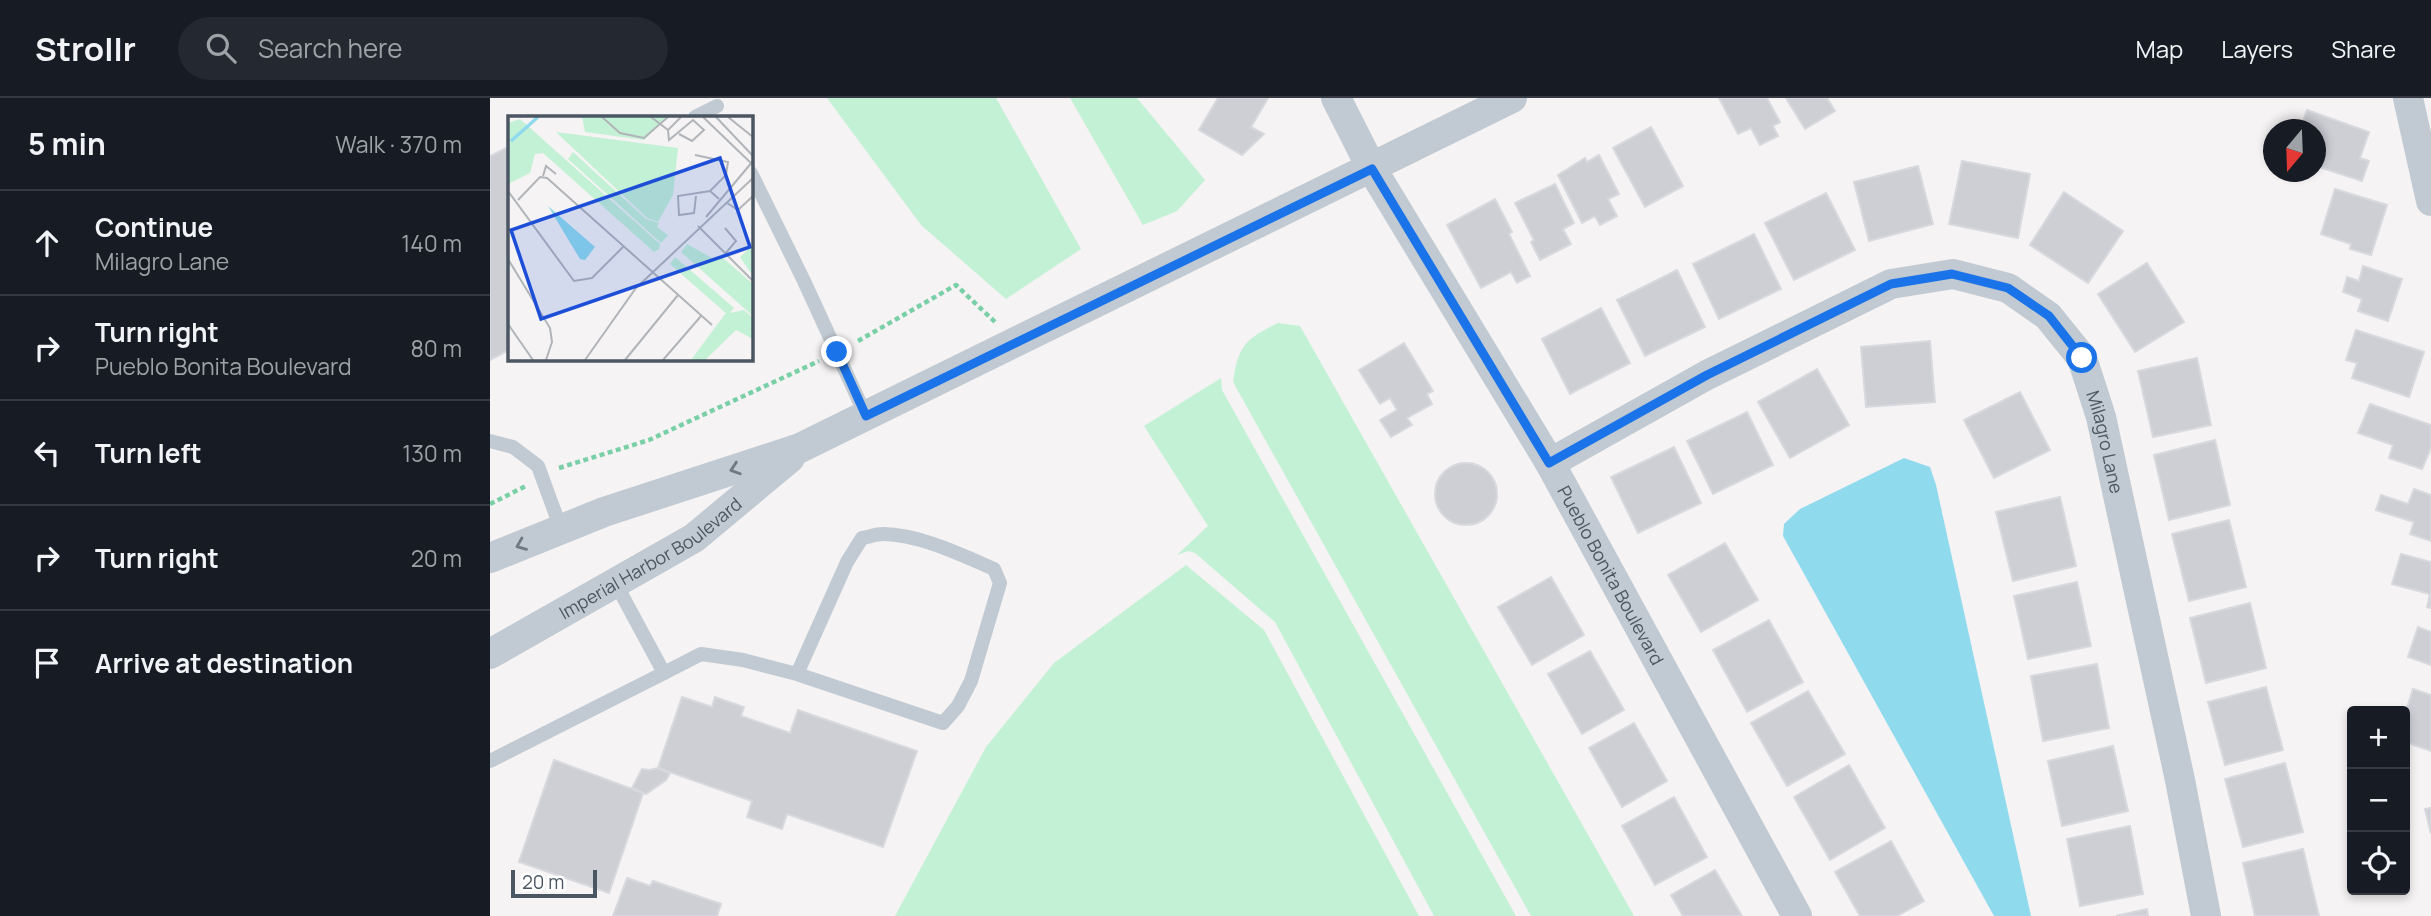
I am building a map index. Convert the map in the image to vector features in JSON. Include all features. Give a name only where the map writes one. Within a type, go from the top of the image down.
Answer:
[{"type":"street","name":"Pueblo Bonita Boulevard","points":[[1336,98],[1372,169],[1549,463],[1797,916]]},
{"type":"street","name":"Imperial Harbor Boulevard","points":[[490,558],[604,512],[800,448],[1512,98]]},
{"type":"street","points":[[2408,98],[2431,201]]},
{"type":"street","name":"Milagro Lane","points":[[1549,463],[1707,375],[1891,284],[1952,274],[2008,288],[2049,316],[2082,358],[2101,417],[2180,780],[2206,916]]},
{"type":"street","name":"Imperial Harbor Boulevard","points":[[490,654],[694,537],[800,448]]},
{"type":"lane","points":[[697,116],[718,107]]},
{"type":"lane","points":[[752,175],[866,416]]},
{"type":"lane","points":[[490,440],[513,447],[538,466],[561,529]]},
{"type":"lane","points":[[490,761],[701,654],[743,660],[797,674],[943,723],[958,706],[971,681],[1000,583],[993,569],[950,550],[884,534],[862,538],[847,562],[797,674]]},
{"type":"lane","points":[[616,583],[664,673]]},
{"type":"path","points":[[858,341],[956,285],[1000,326]]},
{"type":"path","points":[[557,469],[649,440],[820,360]]},
{"type":"path","points":[[490,504],[533,483]]},
{"type":"green space","points":[[827,98],[996,98],[1081,249],[1006,299],[921,225]]},
{"type":"green space","points":[[1070,98],[1137,98],[1205,180],[1177,211],[1143,225]]},
{"type":"green space","points":[[1278,323],[1300,326],[1634,916],[1531,916],[1233,382],[1238,359],[1245,345]]},
{"type":"green space","points":[[1221,378],[1222,390],[1516,916],[1434,916],[1275,622],[1195,553],[1188,551],[1177,555],[1208,526],[1144,426]]},
{"type":"green space","points":[[1186,565],[1264,630],[1419,916],[895,916],[986,747],[1054,663]]},
{"type":"water","points":[[1904,458],[1930,467],[1936,485],[2031,916],[1994,916],[1783,536],[1784,524],[1800,509]]},
{"type":"building","points":[[1218,98],[1268,98],[1251,127],[1264,134],[1242,155],[1199,130]]},
{"type":"building","points":[[1719,98],[1767,98],[1780,122],[1773,126],[1778,136],[1760,145],[1751,128],[1738,134]]},
{"type":"building","points":[[1786,98],[1827,98],[1835,111],[1805,129]]},
{"type":"building","points":[[2307,110],[2369,132],[2360,158],[2369,161],[2362,181],[2326,169],[2326,119],[2304,119]]},
{"type":"building","points":[[1651,127],[1683,186],[1645,207],[1613,148]]},
{"type":"building","points":[[506,148],[508,152],[508,351],[490,360],[490,156]]},
{"type":"building","points":[[1599,155],[1619,194],[1608,199],[1617,216],[1600,225],[1595,216],[1582,223],[1558,175],[1585,158],[1587,162]]},
{"type":"building","points":[[1962,161],[2030,174],[2018,238],[1949,224]]},
{"type":"building","points":[[1918,166],[1933,224],[1869,241],[1854,182]]},
{"type":"building","points":[[1555,184],[1574,223],[1563,229],[1571,244],[1540,260],[1531,242],[1534,240],[1515,203]]},
{"type":"building","points":[[2335,189],[2387,205],[2371,255],[2350,249],[2351,244],[2321,234]]},
{"type":"building","points":[[2064,192],[2123,231],[2088,283],[2030,245]]},
{"type":"building","points":[[1826,193],[1855,250],[1794,280],[1765,223]]},
{"type":"building","points":[[1495,199],[1530,276],[1517,283],[1511,272],[1481,288],[1447,225]]},
{"type":"building","points":[[1754,234],[1781,289],[1719,319],[1693,264]]},
{"type":"building","points":[[2147,263],[2184,322],[2135,352],[2098,294]]},
{"type":"building","points":[[2363,266],[2402,279],[2388,321],[2358,311],[2362,299],[2343,292],[2347,277],[2359,281]]},
{"type":"building","points":[[1677,270],[1705,327],[1645,356],[1617,300]]},
{"type":"building","points":[[1601,308],[1630,363],[1570,394],[1542,339]]},
{"type":"building","points":[[2356,330],[2424,352],[2409,397],[2352,378],[2357,363],[2346,360]]},
{"type":"building","points":[[1930,341],[1935,402],[1866,407],[1861,347]]},
{"type":"building","points":[[1404,343],[1433,391],[1427,394],[1432,404],[1407,418],[1412,425],[1391,437],[1380,420],[1397,410],[1390,398],[1380,404],[1359,370]]},
{"type":"building","points":[[2197,358],[2211,425],[2153,437],[2138,371]]},
{"type":"building","points":[[1817,369],[1849,425],[1790,458],[1758,402]]},
{"type":"building","points":[[2020,392],[2050,450],[1994,478],[1964,420]]},
{"type":"building","points":[[2370,404],[2431,425],[2431,448],[2422,469],[2389,458],[2393,445],[2358,433]]},
{"type":"building","points":[[1747,412],[1773,465],[1713,494],[1687,441]]},
{"type":"building","points":[[2215,440],[2230,505],[2169,520],[2154,455]]},
{"type":"building","points":[[1674,447],[1701,503],[1638,533],[1611,477]]},
{"type":"building","points":[[1460,463],[1472,463],[1488,472],[1495,482],[1495,506],[1488,516],[1472,525],[1460,525],[1449,520],[1440,511],[1435,500],[1435,488],[1440,477],[1449,468]]},
{"type":"building","points":[[2414,489],[2431,495],[2431,541],[2410,534],[2414,522],[2376,510],[2381,495],[2408,504]]},
{"type":"building","points":[[2060,497],[2076,566],[2013,581],[1996,512]]},
{"type":"building","points":[[2229,520],[2246,587],[2189,601],[2172,534]]},
{"type":"building","points":[[1725,543],[1758,600],[1701,632],[1668,575]]},
{"type":"building","points":[[2401,554],[2431,562],[2431,608],[2427,607],[2430,594],[2392,584]]},
{"type":"building","points":[[1551,577],[1584,635],[1532,665],[1498,607]]},
{"type":"building","points":[[2077,582],[2091,646],[2028,659],[2014,596]]},
{"type":"building","points":[[2250,603],[2266,668],[2206,683],[2190,618]]},
{"type":"building","points":[[1769,620],[1803,682],[1747,712],[1713,650]]},
{"type":"building","points":[[2418,627],[2431,632],[2431,665],[2408,657]]},
{"type":"building","points":[[1590,651],[1624,710],[1582,734],[1548,674]]},
{"type":"building","points":[[2097,664],[2109,728],[2043,741],[2031,676]]},
{"type":"building","points":[[2266,687],[2283,750],[2225,765],[2208,702]]},
{"type":"building","points":[[2413,689],[2431,695],[2431,751],[2410,744],[2410,706],[2408,706]]},
{"type":"building","points":[[1808,691],[1845,754],[1787,786],[1751,723]]},
{"type":"building","points":[[682,697],[712,707],[715,697],[744,707],[741,716],[790,733],[798,710],[917,751],[883,847],[787,814],[782,829],[747,817],[752,801],[658,768]]},
{"type":"building","points":[[1634,723],[1667,781],[1622,807],[1589,748]]},
{"type":"building","points":[[2113,746],[2128,811],[2062,826],[2048,761]]},
{"type":"building","points":[[554,760],[643,793],[609,893],[519,862]]},
{"type":"building","points":[[2285,763],[2303,832],[2243,847],[2225,779]]},
{"type":"building","points":[[1849,765],[1885,828],[1830,860],[1794,797]]},
{"type":"building","points":[[658,768],[670,773],[666,780],[646,794],[632,788],[642,769]]},
{"type":"building","points":[[1674,797],[1707,857],[1655,885],[1622,826]]},
{"type":"building","points":[[2431,808],[2431,834],[2425,809]]},
{"type":"building","points":[[2130,826],[2143,894],[2080,906],[2067,839]]},
{"type":"building","points":[[1891,841],[1924,901],[1897,916],[1860,916],[1835,872]]},
{"type":"building","points":[[2303,849],[2319,916],[2255,916],[2243,863]]},
{"type":"building","points":[[1715,870],[1742,916],[1683,916],[1671,895]]},
{"type":"building","points":[[627,878],[650,886],[653,881],[721,904],[717,916],[613,916]]},
{"type":"building","points":[[2147,909],[2148,916],[2116,916]]},
{"type":"route","points":[[837,352],[866,416],[1372,169],[1549,463],[1707,375],[1891,284],[1952,274],[2008,288],[2049,316],[2082,358]]}]
